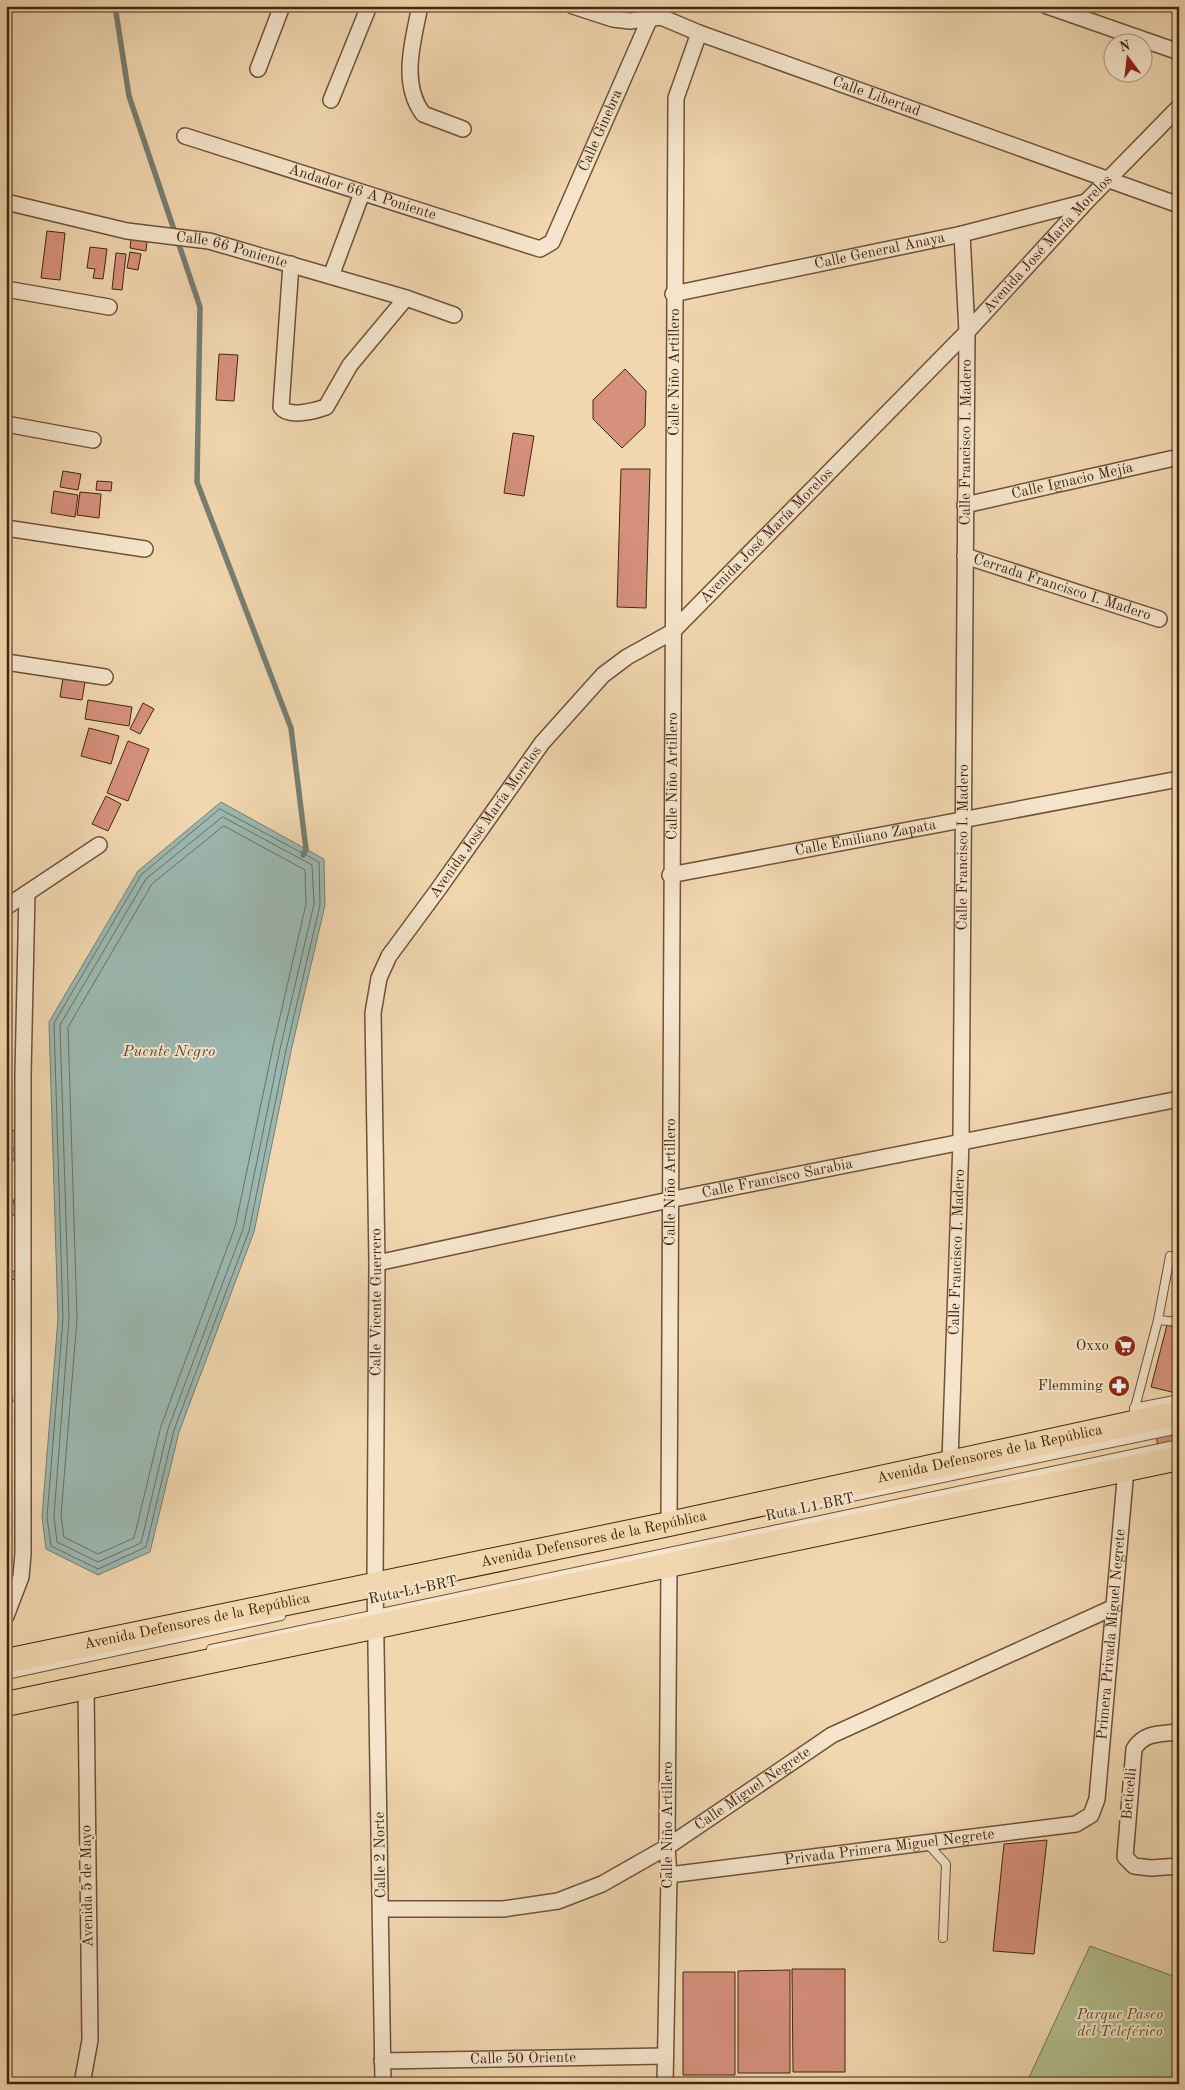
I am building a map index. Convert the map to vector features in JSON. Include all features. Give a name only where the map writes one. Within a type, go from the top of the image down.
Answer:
[{"type":"main road","name":"Avenida Defensores de la República","points":[[6,1661],[376,1593],[669,1524],[950,1461],[1133,1416],[1179,1413]]},
{"type":"main road","points":[[6,1704],[376,1620],[669,1566],[1179,1458]]},
{"type":"street","points":[[258,69],[282,6]]},
{"type":"street","points":[[331,100],[369,6]]},
{"type":"street","points":[[420,6],[411,64],[412,94],[423,114],[464,129]]},
{"type":"street","name":"Calle Libertad","points":[[573,6],[614,19],[630,21],[651,12],[699,33],[1179,205]]},
{"type":"street","points":[[1047,6],[1179,52]]},
{"type":"street","name":"Calle Ginebra","points":[[540,249],[552,242],[651,12]]},
{"type":"street","name":"Calle Niño Artillero","points":[[669,1524],[670,875],[676,98],[699,33]]},
{"type":"street","name":"Avenida José María Morelos","points":[[379,978],[389,956],[438,892],[542,742],[603,675],[627,657],[672,632],[967,332],[1086,202],[1179,107]]},
{"type":"street","name":"Andador 66 A Poniente","points":[[185,136],[540,249]]},
{"type":"street","points":[[331,276],[362,192]]},
{"type":"street","name":"Calle 66 Poniente","points":[[6,202],[127,231],[209,241],[406,298],[454,315]]},
{"type":"street","name":"Calle General Anaya","points":[[673,294],[962,234],[1086,202]]},
{"type":"street","name":"Calle Francisco I. Madero","points":[[950,1461],[961,1142],[967,332],[962,234]]},
{"type":"street","points":[[291,264],[281,407],[284,411],[290,413],[326,407],[350,364],[406,298]]},
{"type":"street","points":[[6,289],[109,307]]},
{"type":"street","points":[[6,424],[93,440]]},
{"type":"street","name":"Calle Ignacio Mejía","points":[[965,505],[1179,457]]},
{"type":"street","points":[[6,528],[145,549]]},
{"type":"street","name":"Cerrada Francisco I. Madero","points":[[965,556],[1159,619]]},
{"type":"street","points":[[6,662],[105,677]]},
{"type":"street","name":"Calle Emiliano Zapata","points":[[670,875],[1179,779]]},
{"type":"street","points":[[6,907],[99,845]]},
{"type":"street","points":[[6,1616],[21,1577],[23,1554],[23,1084],[27,893]]},
{"type":"street","name":"Calle Vicente Guerrero","points":[[376,1620],[377,1263],[373,1013],[379,978]]},
{"type":"street","name":"Calle Francisco Sarabia","points":[[377,1263],[669,1200],[1179,1099]]},
{"type":"street","name":"Primera Privada Miguel Negrete","points":[[1097,1799],[1112,1608],[1126,1469]]},
{"type":"street","name":"Calle Niño Artillero","points":[[665,2084],[669,1875],[667,1847],[669,1566]]},
{"type":"street","name":"Calle Miguel Negrete","points":[[382,1908],[503,1909],[558,1901],[602,1884],[667,1847],[832,1735],[1112,1608]]},
{"type":"street","name":"Calle 2 Norte","points":[[376,1620],[382,1908],[383,2084]]},
{"type":"street","name":"Avenida 5 de Mayo","points":[[82,2084],[90,2040],[86,1687]]},
{"type":"street","name":"Beticelli","points":[[1179,1732],[1146,1736],[1139,1741],[1134,1749],[1125,1857],[1134,1866],[1151,1868],[1179,1866]]},
{"type":"street","name":"Privada Primera Miguel Negrete","points":[[669,1875],[1076,1824],[1091,1815],[1097,1799]]},
{"type":"street","name":"Calle 50 Oriente","points":[[382,2061],[665,2056]]},
{"type":"lane","points":[[1133,1416],[1158,1320],[1170,1256]]},
{"type":"lane","points":[[1158,1320],[1179,1322]]},
{"type":"lane","points":[[1133,1416],[1179,1399]]},
{"type":"lane","name":"Ruta L1 BRT","points":[[787,1510],[1179,1429]]},
{"type":"lane","name":"Ruta L1 BRT","points":[[205,1650],[376,1620],[1179,1444]]},
{"type":"lane","points":[[6,1675],[289,1615]]},
{"type":"lane","points":[[927,1843],[946,1864],[944,1938]]},
{"type":"green space","name":"Parque Paseo del Teleférico","points":[[1090,1946],[1179,1978],[1179,2084],[1026,2084]]},
{"type":"water","name":"Puente Negro","points":[[221,802],[324,859],[325,905],[291,1051],[254,1232],[179,1432],[150,1552],[98,1575],[46,1549],[42,1516],[58,1319],[49,1022],[138,871]]},
{"type":"building","points":[[47,231],[65,233],[60,280],[41,278]]},
{"type":"building","points":[[131,239],[147,241],[146,251],[130,248]]},
{"type":"building","points":[[90,247],[107,249],[103,279],[93,278],[95,269],[87,268]]},
{"type":"building","points":[[130,252],[141,254],[138,270],[127,268]]},
{"type":"building","points":[[116,253],[126,254],[122,290],[112,289]]},
{"type":"building","points":[[219,354],[238,355],[234,401],[216,400]]},
{"type":"building","points":[[625,369],[646,391],[645,426],[622,448],[593,419],[593,400]]},
{"type":"building","points":[[513,433],[534,436],[524,496],[504,493]]},
{"type":"building","points":[[621,469],[650,469],[646,608],[617,607]]},
{"type":"building","points":[[63,471],[81,474],[78,490],[60,487]]},
{"type":"building","points":[[97,481],[112,482],[111,491],[96,490]]},
{"type":"building","points":[[54,491],[78,495],[75,517],[51,513]]},
{"type":"building","points":[[80,492],[101,494],[99,518],[77,515]]},
{"type":"building","points":[[63,678],[85,682],[82,700],[60,697]]},
{"type":"building","points":[[88,700],[132,707],[129,726],[85,719]]},
{"type":"building","points":[[143,703],[154,709],[140,734],[130,729]]},
{"type":"building","points":[[89,728],[119,736],[111,764],[81,756]]},
{"type":"building","points":[[128,741],[149,749],[128,801],[107,793]]},
{"type":"building","points":[[106,796],[121,804],[108,831],[92,824]]},
{"type":"building","points":[[17,1130],[19,1148],[6,1149],[6,1131]]},
{"type":"building","points":[[18,1150],[19,1160],[6,1160],[6,1151]]},
{"type":"building","points":[[14,1200],[15,1215],[6,1216],[6,1201]]},
{"type":"building","points":[[15,1271],[16,1279],[6,1281],[6,1272]]},
{"type":"building","points":[[1167,1325],[1179,1328],[1179,1381],[1176,1393],[1151,1387]]},
{"type":"building","points":[[11,1391],[13,1402],[6,1404],[6,1392]]},
{"type":"building","points":[[1179,1431],[1179,1441],[1158,1446],[1156,1436]]},
{"type":"building","points":[[1047,1840],[1034,1954],[993,1951],[1004,1844]]},
{"type":"building","points":[[792,1969],[845,1969],[845,2072],[793,2072]]},
{"type":"building","points":[[790,1970],[790,2073],[738,2073],[738,1971]]},
{"type":"building","points":[[683,1972],[735,1972],[735,2075],[683,2075]]},
{"type":"waterway","points":[[115,6],[129,96],[200,307],[197,482],[291,728],[306,849],[303,855]]},
{"type":"place","name":"Oxxo","points":[[1125,1346]]},
{"type":"place","name":"Flemming","points":[[1119,1386]]}]
